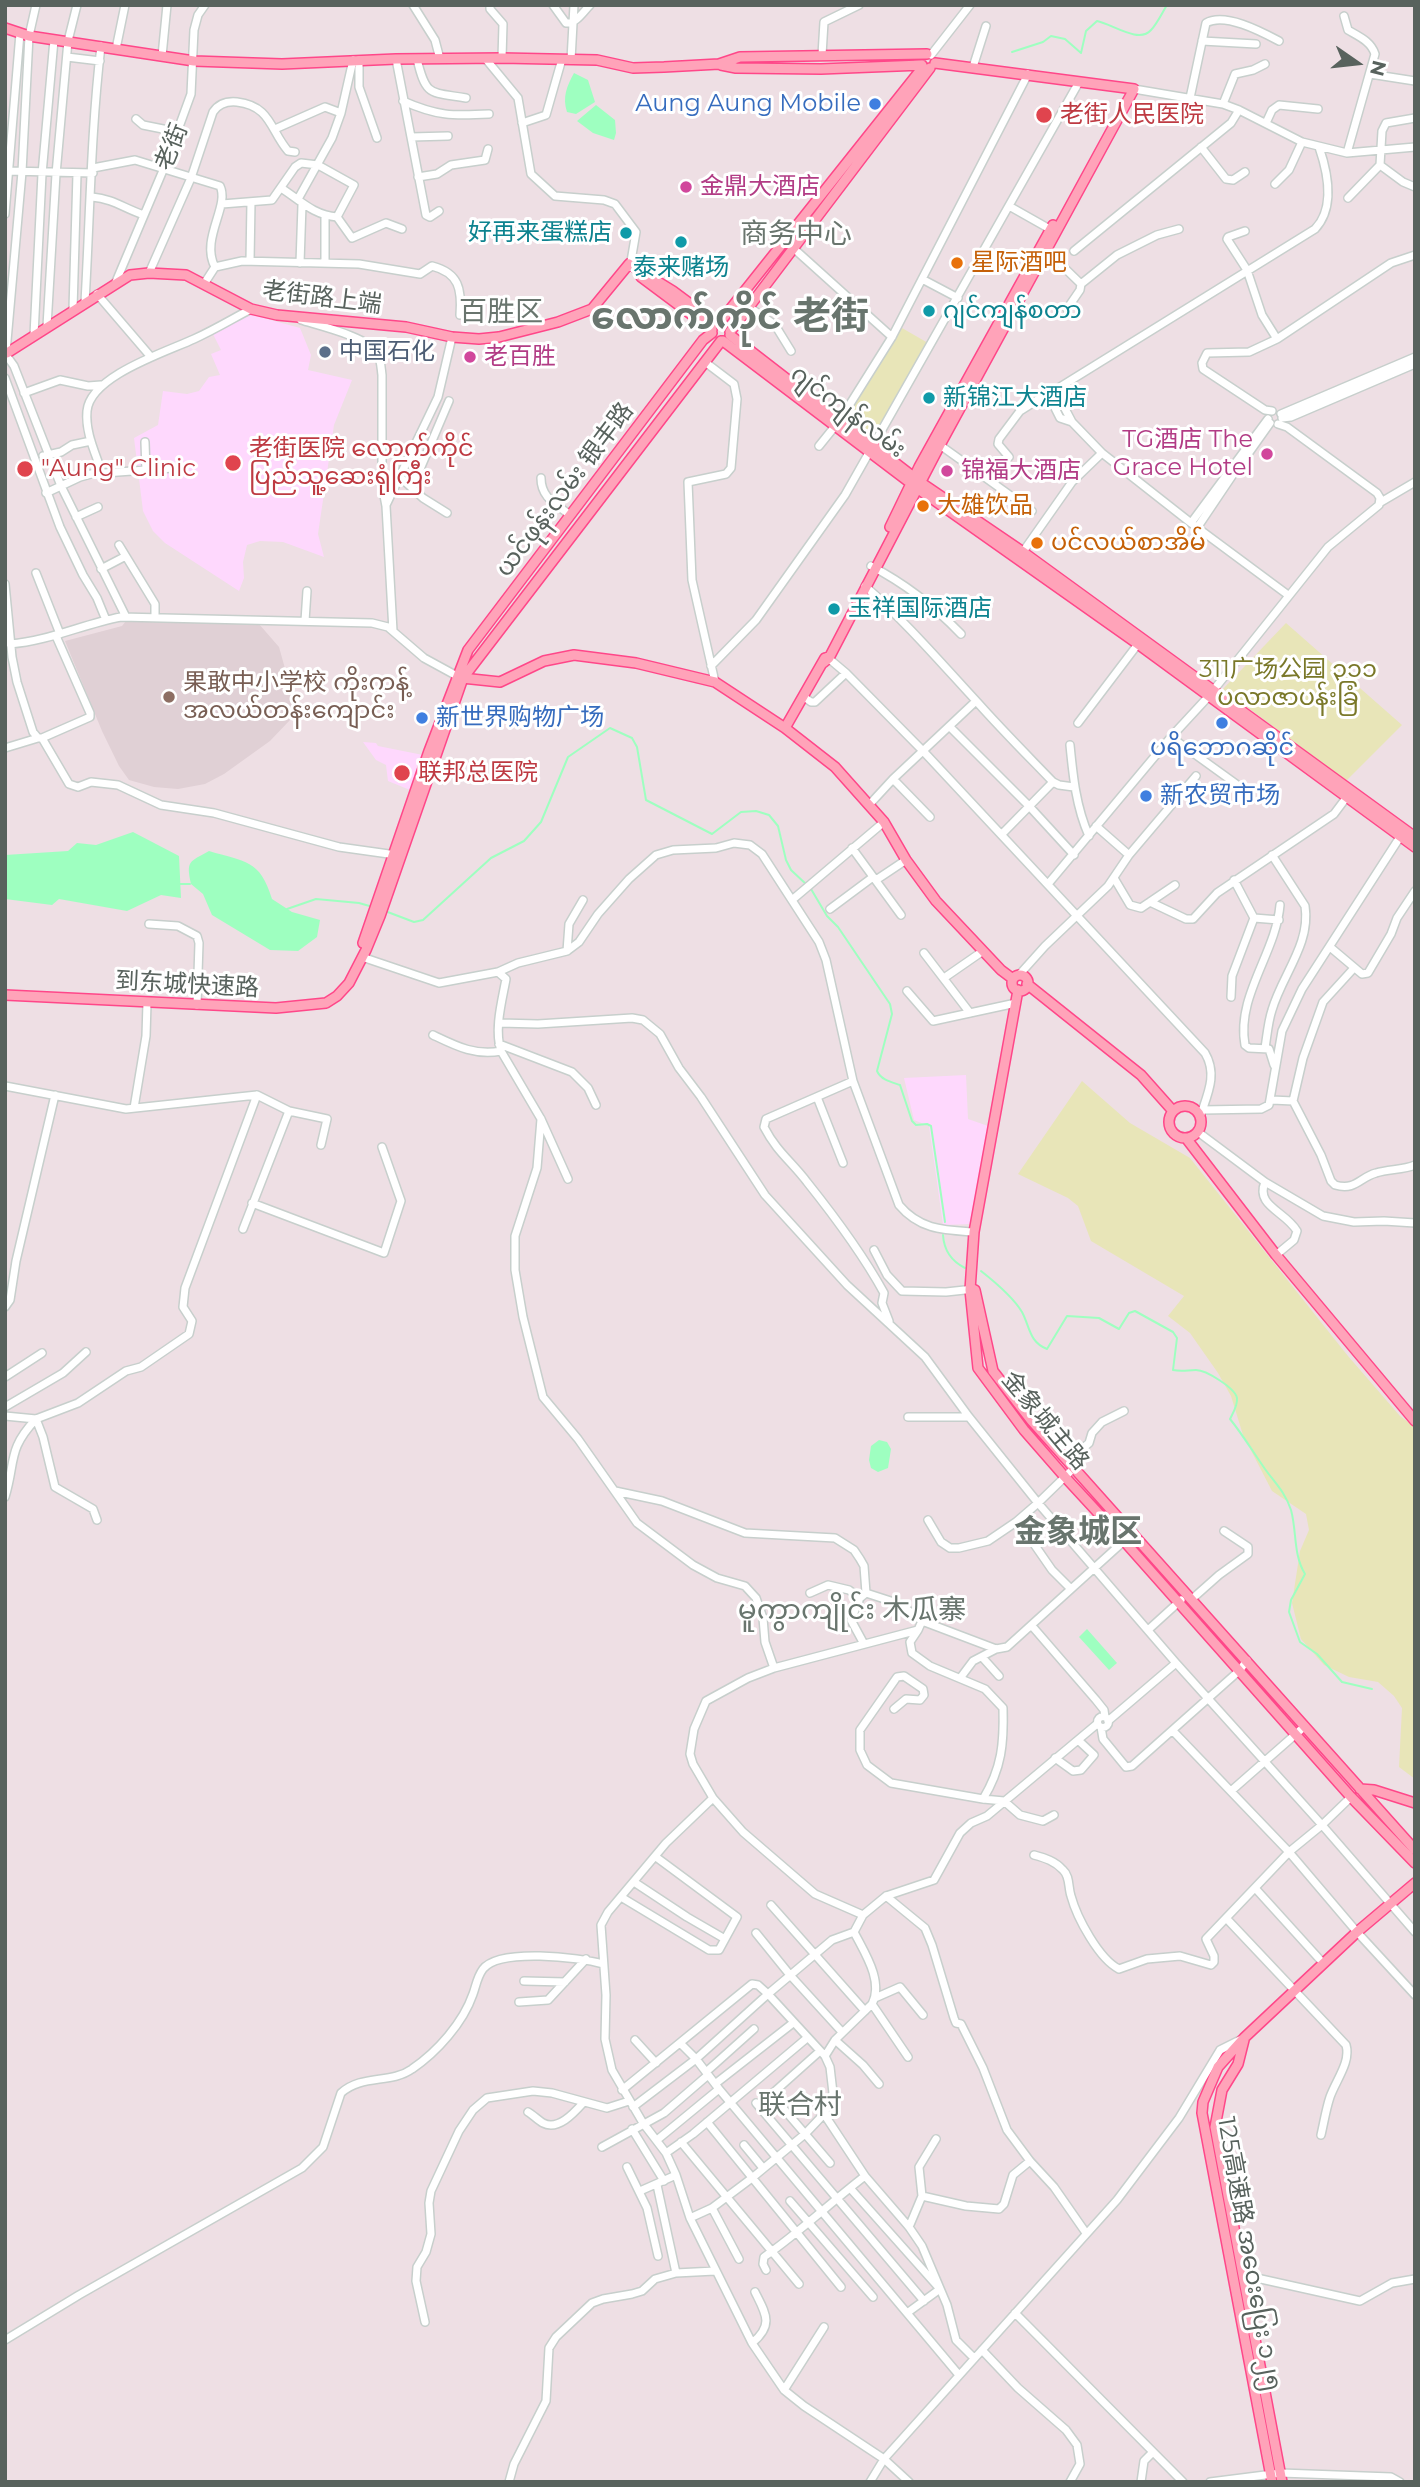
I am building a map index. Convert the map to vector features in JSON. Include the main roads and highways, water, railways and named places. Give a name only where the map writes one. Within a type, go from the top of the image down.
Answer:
[{"type":"main road","points":[[5,27],[54,40],[194,61],[282,64],[396,59],[566,59],[597,60],[634,68],[719,64],[740,57],[822,55],[973,66],[1131,89],[937,443],[826,659]]},
{"type":"main road","points":[[719,64],[736,68],[809,69],[928,62]]},
{"type":"main road","points":[[844,174],[928,62]]},
{"type":"main road","name":"ယင်ဖုန်းလမ်း 银丰路","points":[[460,677],[468,650],[703,340],[844,174]]},
{"type":"main road","name":"ယင်ဖုန်းလမ်း 银丰路","points":[[460,677],[749,307],[794,248],[844,174]]},
{"type":"main road","points":[[1026,280],[1046,250],[1053,231]]},
{"type":"main road","name":"老街路上端","points":[[6,356],[97,294],[130,275],[149,273],[186,275],[251,309],[293,317],[406,327],[452,337],[479,339],[499,337],[558,322],[589,310],[628,267],[673,291],[715,327]]},
{"type":"main road","points":[[729,326],[726,337],[715,338],[715,327],[729,326]]},
{"type":"main road","name":"ဂျင်ကျန်လမ်း","points":[[726,337],[916,483],[1021,555],[1349,794]]},
{"type":"main road","points":[[785,729],[826,659],[873,567]]},
{"type":"main road","points":[[376,915],[460,677],[500,682],[544,661],[575,655],[636,663],[715,682],[785,729],[835,767],[884,822],[906,860],[936,901],[983,951],[1016,977],[1025,977],[1027,985],[1141,1075],[1172,1111]]},
{"type":"main road","points":[[1349,794],[1415,847]]},
{"type":"main road","points":[[1349,794],[1415,837]]},
{"type":"main road","name":"到东城快速路","points":[[5,995],[276,1008],[319,1005],[337,996],[353,974],[362,957],[376,915]]},
{"type":"main road","name":"到东城快速路","points":[[353,974],[376,915]]},
{"type":"main road","points":[[1016,977],[1012,985],[1018,990],[1027,985]]},
{"type":"main road","name":"金象城主路","points":[[1018,990],[975,1232],[971,1275],[978,1368],[1065,1477],[1352,1797],[1415,1863]]},
{"type":"main road","points":[[1180,1106],[1190,1106],[1201,1114],[1198,1132],[1186,1138],[1176,1136],[1170,1129],[1169,1118],[1172,1111],[1180,1106]]},
{"type":"main road","points":[[1186,1138],[1276,1255],[1415,1421]]},
{"type":"main road","name":"金象城主路","points":[[972,1289],[993,1371],[1071,1464],[1415,1850]]},
{"type":"main road","points":[[1013,1415],[1021,1406]]},
{"type":"main road","points":[[1352,1797],[1361,1788],[1415,1803]]},
{"type":"main road","points":[[1244,2038],[1357,1932],[1415,1883]]},
{"type":"main road","name":"125高速路 အဝေးပြေး ၁၂၅","points":[[1244,2038],[1218,2067],[1203,2102],[1202,2113],[1241,2292],[1276,2478]]},
{"type":"main road","name":"125高速路 အဝေးပြေး ၁၂၅","points":[[1241,2292],[1243,2274],[1215,2127],[1222,2090],[1238,2064],[1244,2038]]},
{"type":"main road","points":[[1203,2102],[1218,2104]]},
{"type":"waterway","points":[[1012,52],[1043,42],[1051,36],[1065,39],[1081,53],[1086,31],[1097,21],[1133,34],[1146,34],[1167,5]]},
{"type":"waterway","points":[[385,911],[414,922],[423,920],[491,858],[524,841],[541,822],[568,757],[610,728],[632,738],[637,747],[646,800],[712,834],[741,812],[756,811],[769,815],[778,826],[791,870],[807,885]]},
{"type":"waterway","points":[[178,884],[190,884]]},
{"type":"waterway","points":[[811,889],[827,916],[838,927],[890,1004],[892,1014],[877,1071],[884,1079],[900,1085],[912,1121],[916,1125],[931,1126],[945,1222]]},
{"type":"waterway","points":[[287,909],[316,899],[373,907]]},
{"type":"waterway","points":[[943,1235],[949,1255],[965,1268]]},
{"type":"waterway","points":[[981,1271],[1014,1301],[1033,1338],[1047,1349],[1067,1316],[1099,1318],[1119,1329],[1129,1313],[1135,1311],[1173,1332],[1177,1338],[1173,1370],[1201,1371],[1231,1389],[1237,1401],[1230,1419],[1283,1493],[1291,1510],[1297,1551],[1305,1574],[1291,1600],[1289,1612],[1300,1642],[1317,1654],[1342,1682],[1372,1689]]},
{"type":"place","name":"Aung Aung Mobile","points":[[875,104]]},
{"type":"place","name":"老街人民医院","points":[[1044,115]]},
{"type":"place","name":"金鼎大酒店","points":[[686,187]]},
{"type":"place","name":"好再来蛋糕店","points":[[626,233]]},
{"type":"place","name":"泰来赌场","points":[[681,242]]},
{"type":"place","name":"星际酒吧","points":[[957,263]]},
{"type":"place","name":"ဂျင်ကျန်စတာ","points":[[929,311]]},
{"type":"place","name":"中国石化","points":[[325,352]]},
{"type":"place","name":"老百胜","points":[[470,357]]},
{"type":"place","name":"新锦江大酒店","points":[[929,398]]},
{"type":"place","name":"TG酒店 The Grace Hotel","points":[[1267,454]]},
{"type":"place","name":"老街医院 လောက်ကိုင် ပြည်သူ့ဆေးရုံကြီး","points":[[233,463]]},
{"type":"place","name":"\"Aung\" Clinic","points":[[25,469]]},
{"type":"place","name":"锦福大酒店","points":[[947,471]]},
{"type":"place","name":"大雄饮品","points":[[923,506]]},
{"type":"place","name":"ပင်လယ်စာအိမ်","points":[[1037,543]]},
{"type":"place","name":"玉祥国际酒店","points":[[834,609]]},
{"type":"place","name":"果敢中小学校 ကိုးကန့် အလယ်တန်းကျောင်း","points":[[169,697]]},
{"type":"place","name":"新世界购物广场","points":[[422,718]]},
{"type":"place","name":"ပရိဘောဂဆိုင်","points":[[1222,723]]},
{"type":"place","name":"联邦总医院","points":[[402,773]]},
{"type":"place","name":"新农贸市场","points":[[1146,796]]},
{"type":"district","name":"商务中心","points":[[796,235]]},
{"type":"district","name":"百胜区","points":[[501,313]]},
{"type":"district","name":"လောက်ကိုင် 老街","points":[[730,318]]},
{"type":"district","name":"金象城区","points":[[1078,1533]]},
{"type":"district","name":"မူကွာကျိုင်း 木瓜寨","points":[[852,1611]]},
{"type":"district","name":"联合村","points":[[800,2106]]},
{"type":"park label","name":"311广场公园 ၃၁၁ ပလာဇာပန်းခြံ","points":[[1288,684]]}]
